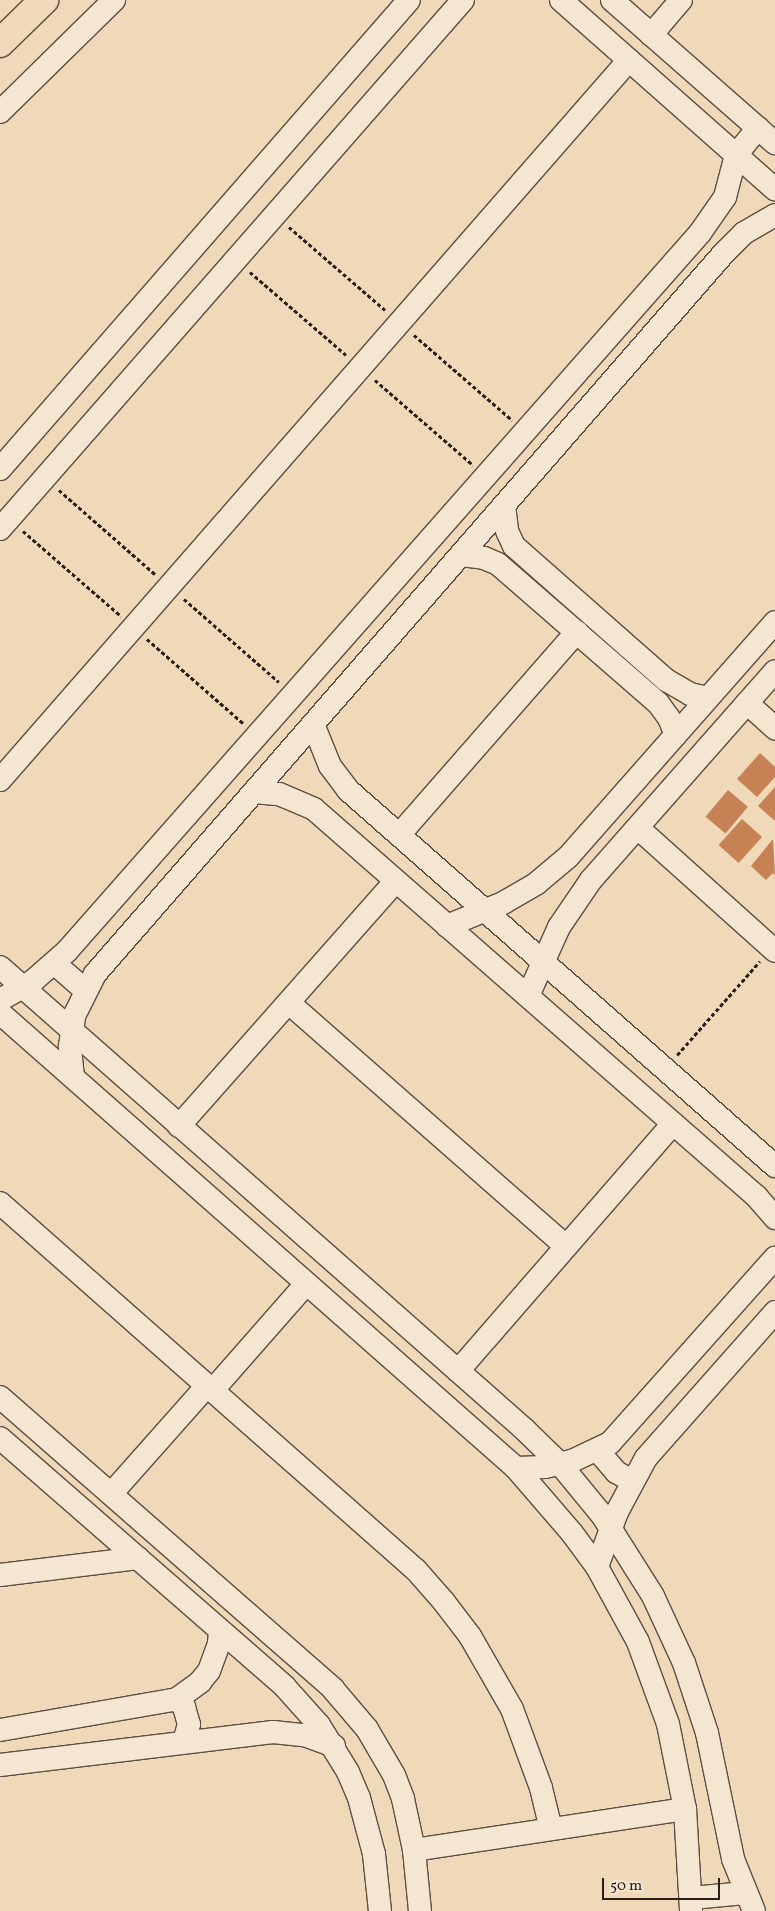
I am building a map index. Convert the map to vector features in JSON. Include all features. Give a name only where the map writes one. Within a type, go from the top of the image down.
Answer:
[{"type":"main road","points":[[0,43],[44,0]]},
{"type":"street","points":[[0,112],[114,0]]},
{"type":"street","points":[[0,469],[409,0]]},
{"type":"street","points":[[3,520],[463,0]]},
{"type":"street","points":[[561,0],[775,189]]},
{"type":"street","points":[[0,1000],[23,988],[54,963],[356,623],[700,233],[725,197],[736,155],[767,136],[612,0]]},
{"type":"street","points":[[651,34],[681,0]]},
{"type":"street","points":[[0,780],[629,60]]},
{"type":"street","points":[[73,1077],[71,1030],[85,990],[313,724],[724,254],[744,233],[775,215]]},
{"type":"street","points":[[700,233],[724,254]]},
{"type":"street","points":[[504,505],[507,531],[514,546],[666,680],[690,694],[708,698]]},
{"type":"street","points":[[498,564],[514,546]]},
{"type":"street","points":[[461,555],[484,558],[498,564],[651,697],[669,718],[676,735]]},
{"type":"street","points":[[447,926],[486,911],[553,871],[775,622]]},
{"type":"street","points":[[356,623],[382,646]]},
{"type":"street","points":[[399,835],[577,632]]},
{"type":"street","points":[[528,996],[542,961],[580,895],[775,672]]},
{"type":"street","points":[[651,697],[666,680]]},
{"type":"street","points":[[747,703],[775,728]]},
{"type":"street","points":[[313,724],[330,766],[348,790],[775,1166]]},
{"type":"street","points":[[324,818],[348,790]]},
{"type":"street","points":[[254,792],[291,798],[324,818],[757,1197],[775,1218]]},
{"type":"street","points":[[638,828],[773,949]]},
{"type":"street","points":[[553,871],[580,895]]},
{"type":"street","points":[[180,1126],[396,881]]},
{"type":"street","points":[[54,963],[85,990]]},
{"type":"street","points":[[0,967],[458,1371],[560,1464],[610,1527],[653,1596],[690,1680],[707,1733],[728,1841],[750,1902],[691,1905],[685,1809],[672,1741],[655,1682],[626,1619],[597,1567],[516,1468],[0,1013]]},
{"type":"street","points":[[289,1003],[566,1246]]},
{"type":"street","points":[[458,1371],[673,1124]]},
{"type":"street","points":[[757,1197],[775,1176]]},
{"type":"street","points":[[0,1203],[416,1570],[470,1636],[512,1709],[539,1780],[551,1829]]},
{"type":"street","points":[[516,1468],[560,1464],[598,1451],[621,1434],[775,1258]]},
{"type":"street","points":[[111,1494],[306,1284]]},
{"type":"street","points":[[597,1567],[610,1527],[646,1458],[775,1312]]},
{"type":"street","points":[[0,1398],[333,1689],[367,1729],[394,1775],[410,1824],[420,1911]]},
{"type":"street","points":[[0,1438],[286,1687],[334,1746],[348,1772],[368,1826],[380,1911]]},
{"type":"street","points":[[598,1451],[616,1472],[632,1482]]},
{"type":"street","points":[[0,1575],[138,1558]]},
{"type":"street","points":[[199,1612],[220,1589]]},
{"type":"street","points":[[0,1730],[177,1699],[200,1682],[209,1671],[215,1658],[220,1630]]},
{"type":"street","points":[[177,1699],[184,1707],[189,1724],[184,1742]]},
{"type":"street","points":[[0,1765],[273,1732],[304,1735],[334,1746]]},
{"type":"street","points":[[414,1850],[685,1809]]},
{"type":"path","points":[[665,1069],[773,949]]},
{"type":"building","points":[[760,753],[775,767],[775,777],[757,797],[737,779]]},
{"type":"building","points":[[775,787],[775,821],[758,806]]},
{"type":"building","points":[[728,790],[748,807],[725,834],[706,817]]},
{"type":"building","points":[[742,819],[762,837],[739,863],[719,845]]},
{"type":"building","points":[[773,839],[775,876],[773,873],[766,880],[751,866]]}]
